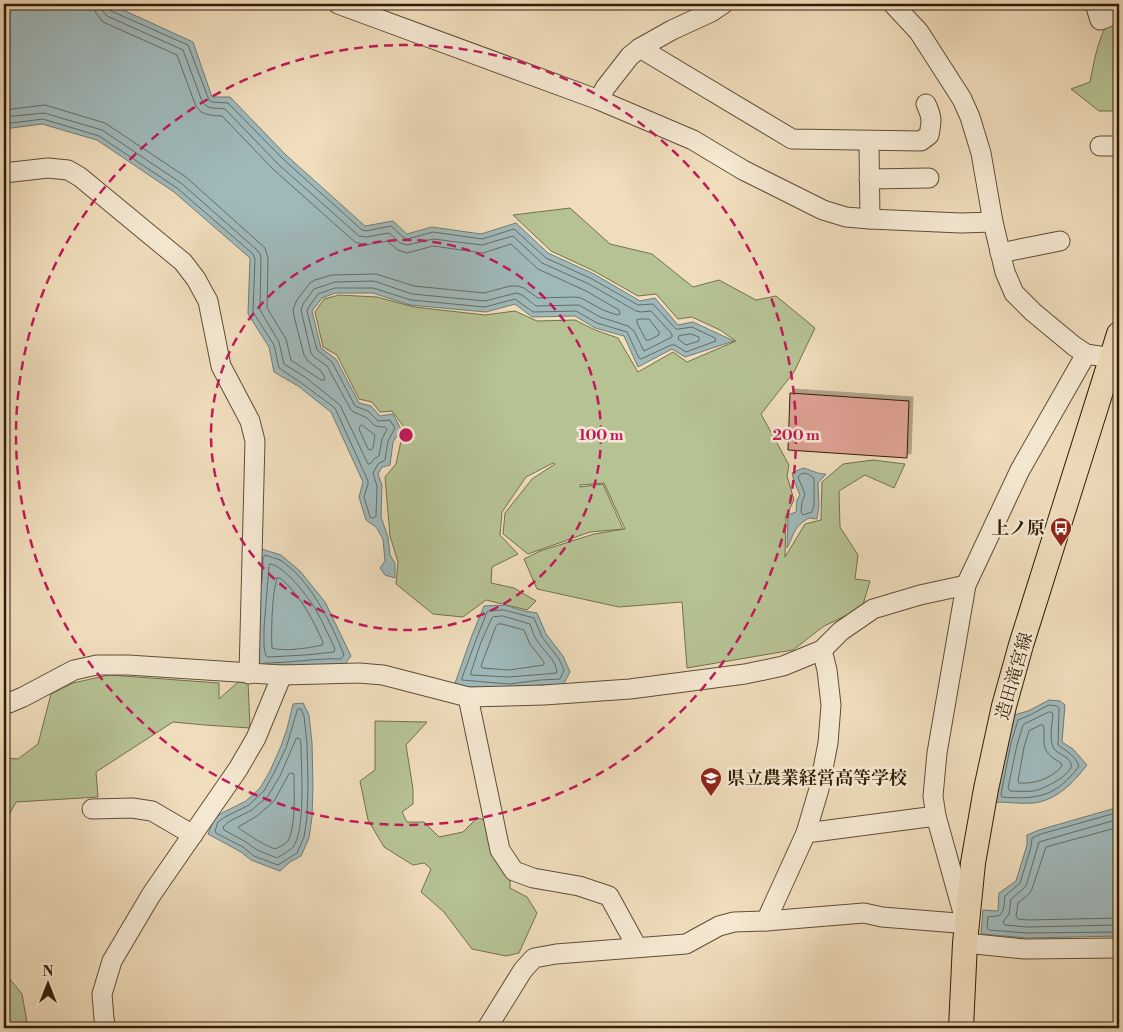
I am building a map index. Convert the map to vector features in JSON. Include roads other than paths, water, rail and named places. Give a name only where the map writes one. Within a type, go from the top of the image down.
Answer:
[{"type":"main road","name":"造田滝宮線","points":[[962,1028],[966,935],[975,854],[986,789],[1004,706],[1119,334]]},
{"type":"street","points":[[338,4],[599,100],[693,140],[743,170],[823,210],[846,217],[870,219],[961,223],[993,222]]},
{"type":"street","points":[[599,100],[605,88],[630,56],[640,48],[672,30],[712,12],[723,4]]},
{"type":"street","points":[[893,4],[919,32],[962,99],[970,117],[981,153],[1000,253],[1005,272],[1014,293],[1033,312],[1086,354],[1112,358]]},
{"type":"street","points":[[1095,4],[1100,20],[1119,13]]},
{"type":"street","points":[[640,48],[792,139],[921,140],[929,135],[931,115],[926,104]]},
{"type":"street","points":[[869,146],[870,219]]},
{"type":"street","points":[[1100,146],[1119,146]]},
{"type":"street","points":[[4,173],[48,168],[68,170],[80,177],[183,262],[196,279],[208,301],[221,366],[250,421],[255,441],[249,674]]},
{"type":"street","points":[[869,179],[929,178]]},
{"type":"street","points":[[1000,253],[1060,241]]},
{"type":"street","points":[[966,935],[936,816],[934,796],[937,753],[966,584],[1020,470],[1086,354]]},
{"type":"street","points":[[4,705],[74,670],[97,666],[128,665],[249,674],[358,673],[383,675],[468,697],[544,695],[630,689],[745,674],[783,666],[822,650],[841,631],[873,609],[966,584]]},
{"type":"street","points":[[766,921],[806,833],[828,743],[830,705],[827,670],[822,650]]},
{"type":"street","points":[[106,1028],[102,994],[112,961],[151,895],[238,769],[256,738],[282,675]]},
{"type":"street","points":[[468,697],[500,850],[514,871],[532,878],[579,886],[609,896],[637,948]]},
{"type":"street","points":[[92,810],[132,808],[152,811],[192,835]]},
{"type":"street","points":[[806,833],[936,816]]},
{"type":"street","points":[[487,1028],[523,970],[534,958],[556,954],[686,944],[719,926],[734,922],[864,913],[882,917],[957,923],[966,935],[1024,949],[1119,948]]},
{"type":"water","points":[[4,4],[110,4],[193,42],[212,97],[230,97],[286,155],[365,226],[393,221],[407,234],[432,227],[481,234],[516,223],[548,253],[594,274],[640,301],[655,298],[678,325],[693,322],[734,341],[685,357],[672,349],[638,367],[624,336],[595,328],[575,316],[532,317],[515,304],[486,312],[410,305],[373,293],[335,293],[322,298],[312,311],[321,348],[336,359],[359,403],[371,406],[380,416],[393,414],[401,429],[393,442],[390,465],[382,467],[378,474],[382,485],[381,517],[388,537],[390,555],[395,563],[395,578],[385,575],[380,568],[385,561],[383,539],[376,527],[366,520],[359,497],[363,482],[331,412],[298,386],[274,372],[269,347],[248,314],[250,258],[174,192],[97,140],[42,124],[4,129]]},
{"type":"water","points":[[803,468],[826,474],[818,483],[819,505],[817,519],[809,518],[800,524],[787,548],[788,515],[796,512],[797,500],[800,495],[792,473]]},
{"type":"water","points":[[258,548],[281,555],[300,571],[325,602],[351,656],[345,664],[261,668],[254,659]]},
{"type":"water","points":[[505,605],[537,613],[546,634],[563,656],[570,672],[563,685],[540,685],[510,689],[454,686],[484,606]]},
{"type":"water","points":[[1049,700],[1060,701],[1065,705],[1062,742],[1073,749],[1087,765],[1064,790],[1050,798],[1034,803],[994,802],[1006,742],[1014,715],[1028,711]]},
{"type":"water","points":[[303,703],[309,715],[312,743],[312,817],[309,838],[301,856],[290,862],[280,871],[251,860],[241,852],[208,834],[214,819],[246,801],[260,788],[281,746],[293,704]]},
{"type":"water","points":[[1119,807],[1119,936],[1027,938],[981,934],[983,910],[998,911],[999,893],[1016,881],[1027,845],[1027,835]]},
{"type":"place","name":"上ノ原","points":[[1061,547]]},
{"type":"place","name":"県立農業経営高等学校","points":[[711,797]]}]
